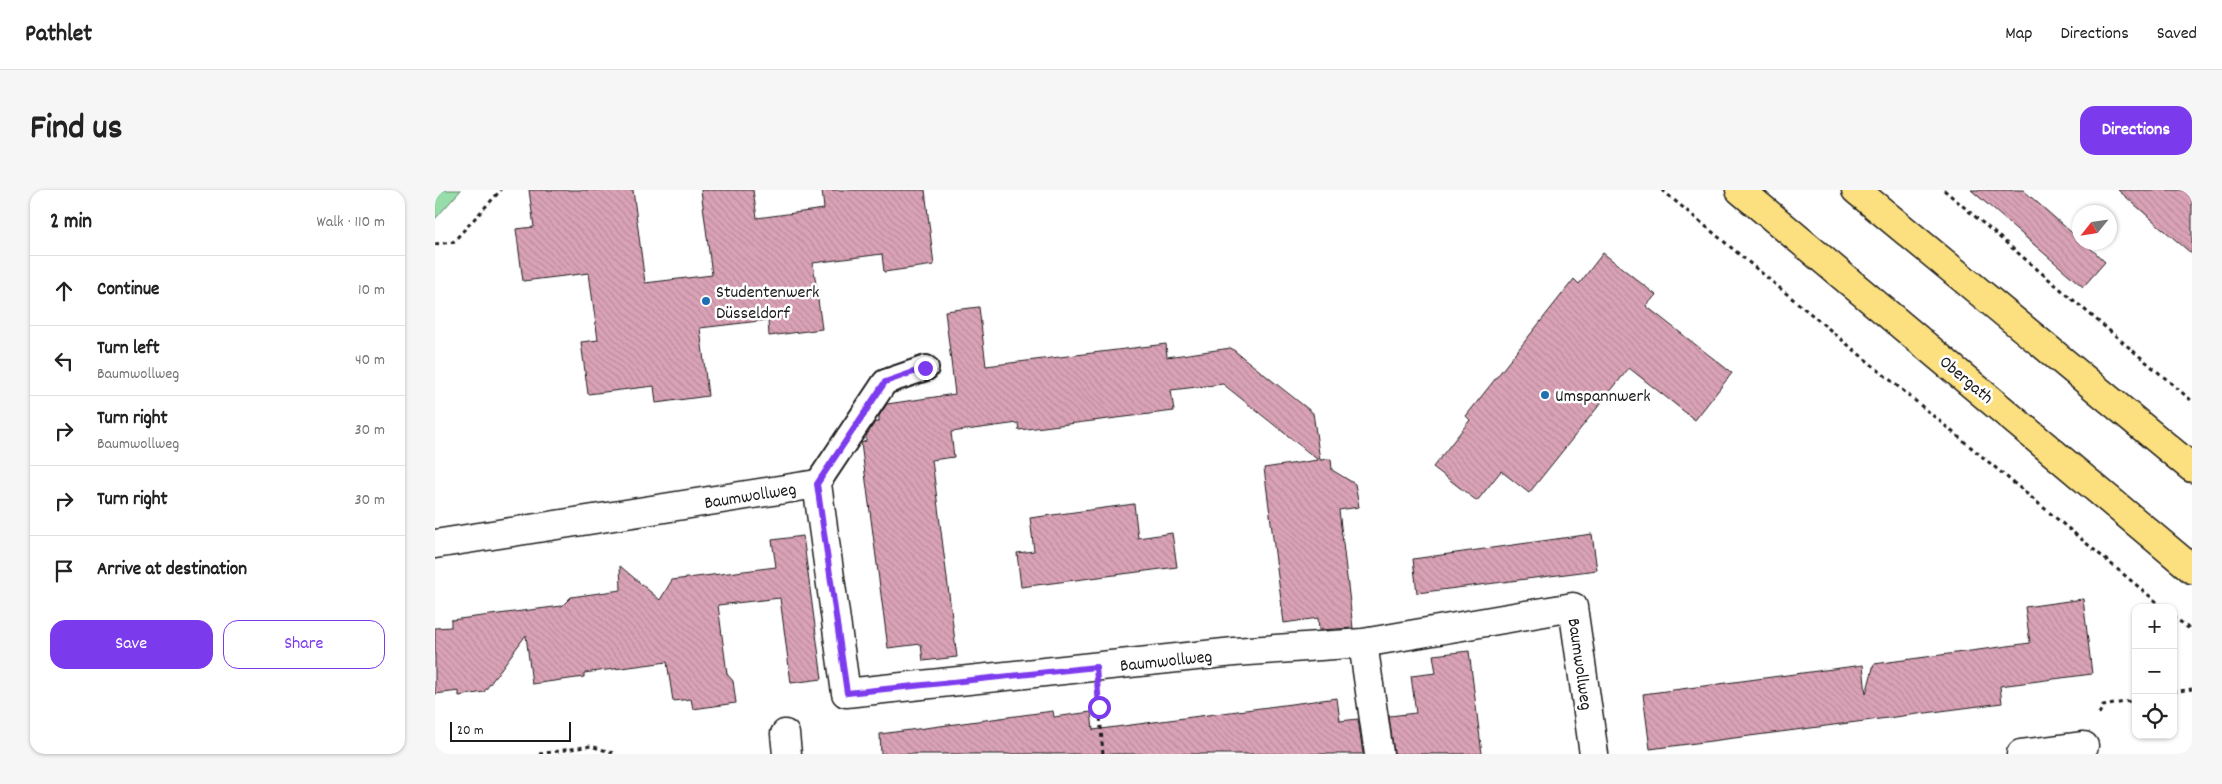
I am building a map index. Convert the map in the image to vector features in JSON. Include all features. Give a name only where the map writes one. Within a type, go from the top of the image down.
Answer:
[{"type":"main road","name":"Obergath","points":[[1740,190],[2192,570]]},
{"type":"main road","points":[[1856,190],[2192,468]]},
{"type":"street","name":"Baumwollweg","points":[[435,544],[817,484],[847,693],[1234,652],[1363,643],[1573,607],[1594,754]]},
{"type":"street","points":[[1363,643],[1379,754]]},
{"type":"street","points":[[2021,754],[2084,746]]},
{"type":"lane","points":[[817,484],[885,382],[925,368]]},
{"type":"path","points":[[435,244],[453,242],[501,190]]},
{"type":"path","points":[[1662,190],[2159,604]]},
{"type":"path","points":[[1944,190],[2192,401]]},
{"type":"path","points":[[2177,619],[2192,631]]},
{"type":"path","points":[[1096,667],[1103,754]]},
{"type":"path","points":[[2177,691],[2192,689]]},
{"type":"path","points":[[539,754],[591,746],[613,753]]},
{"type":"green space","points":[[435,190],[461,190],[435,219]]},
{"type":"building","name":"Studentenwerk Düsseldorf","points":[[529,190],[633,190],[645,283],[712,275],[701,190],[753,190],[757,218],[824,209],[822,190],[925,190],[934,265],[884,272],[882,254],[813,263],[822,329],[769,336],[768,320],[700,328],[708,396],[656,403],[654,386],[588,394],[581,342],[598,340],[589,273],[523,281],[516,229],[534,227]]},
{"type":"building","points":[[1971,190],[2023,190],[2072,233],[2072,250],[2092,250],[2105,262],[2083,287]]},
{"type":"building","points":[[2118,190],[2192,190],[2192,254],[2157,224]]},
{"type":"building","name":"Umspannwerk","points":[[1603,253],[1656,295],[1646,306],[1732,373],[1695,420],[1629,368],[1529,493],[1501,471],[1477,501],[1433,467],[1470,420],[1466,416],[1574,279],[1579,284]]},
{"type":"building","points":[[979,307],[986,366],[1166,344],[1167,357],[1231,348],[1313,413],[1320,460],[1331,459],[1332,470],[1355,484],[1359,507],[1339,510],[1353,628],[1319,630],[1318,618],[1284,623],[1264,468],[1318,460],[1223,384],[1171,390],[1174,411],[1019,430],[1018,423],[951,432],[954,457],[932,460],[957,657],[923,661],[921,644],[888,648],[861,443],[866,441],[866,436],[875,422],[879,422],[879,416],[887,404],[955,394],[945,311]]},
{"type":"building","points":[[1134,504],[1138,538],[1172,533],[1177,567],[1021,587],[1017,553],[1034,551],[1030,518]]},
{"type":"building","points":[[1592,534],[1597,570],[1417,593],[1413,559]]},
{"type":"building","points":[[803,536],[822,679],[791,683],[780,598],[718,605],[727,674],[733,681],[736,703],[693,709],[691,699],[673,701],[667,662],[584,673],[584,677],[532,684],[526,635],[484,692],[459,696],[459,691],[435,694],[435,628],[451,627],[451,620],[562,606],[571,597],[621,590],[620,566],[660,600],[672,580],[776,567],[772,540]]},
{"type":"building","points":[[2083,599],[2092,674],[2000,686],[2002,703],[1650,749],[1643,694],[1863,665],[1866,694],[1874,664],[2030,643],[2025,607]]},
{"type":"building","points":[[1469,651],[1482,754],[1394,754],[1389,716],[1416,713],[1411,676],[1436,673],[1433,655]]},
{"type":"building","points":[[1337,698],[1340,721],[1358,719],[1363,754],[881,754],[880,734],[1053,711],[1054,717],[1091,712],[1093,730]]},
{"type":"place","name":"Studentenwerk Düsseldorf","points":[[706,301]]},
{"type":"place","name":"Umspannwerk","points":[[1545,395]]},
{"type":"route","points":[[925,368],[885,382],[817,484],[847,693],[1096,667],[1099,707]]}]
